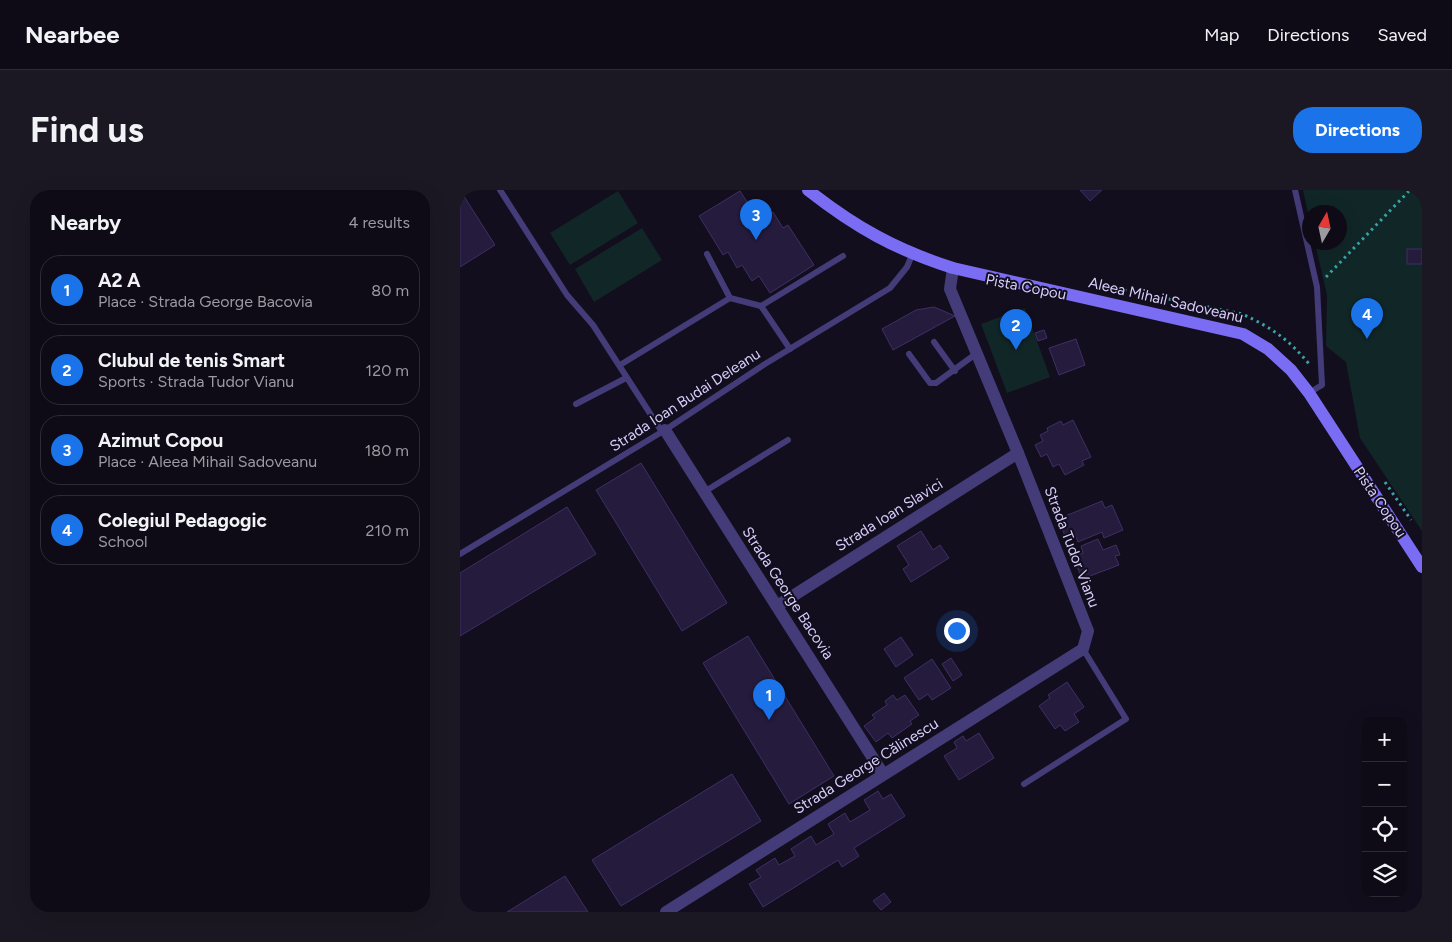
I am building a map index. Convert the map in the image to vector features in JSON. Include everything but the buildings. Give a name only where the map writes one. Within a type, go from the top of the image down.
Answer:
[{"type":"main road","name":"Aleea Mihail Sadoveanu","points":[[808,190],[836,212],[912,255],[953,268],[1243,334],[1268,349],[1291,370],[1309,393],[1422,567]]},
{"type":"street","name":"Strada Tudor Vianu","points":[[953,268],[950,289],[1018,453],[1088,631],[1084,649]]},
{"type":"street","name":"Strada George Bacovia","points":[[664,431],[883,774]]},
{"type":"street","name":"Strada Ioan Slavici","points":[[777,606],[1018,453]]},
{"type":"street","name":"Strada George Călinescu","points":[[666,912],[1084,649]]},
{"type":"lane","points":[[500,190],[567,295],[593,325],[620,365],[626,378],[664,431]]},
{"type":"lane","points":[[1295,190],[1317,287],[1322,385],[1309,393]]},
{"type":"lane","points":[[707,254],[730,298]]},
{"type":"lane","name":"Strada Ioan Budai Deleanu","points":[[460,554],[664,431],[790,349],[890,288],[907,266],[912,255]]},
{"type":"lane","points":[[761,306],[844,256]]},
{"type":"lane","points":[[620,365],[730,298],[761,306],[790,349]]},
{"type":"lane","points":[[934,342],[955,371]]},
{"type":"lane","points":[[909,354],[930,383],[936,383],[955,371],[977,353]]},
{"type":"lane","points":[[576,404],[626,378]]},
{"type":"lane","points":[[704,492],[788,440]]},
{"type":"lane","points":[[1024,784],[1126,720],[1084,649]]},
{"type":"path","points":[[1317,287],[1410,190]]},
{"type":"green space","points":[[1303,190],[1422,190],[1422,531],[1360,438],[1346,362],[1326,346],[1327,295],[1317,250],[1347,250],[1347,205],[1306,205]]},
{"type":"green space","points":[[618,191],[638,223],[570,265],[550,233]]},
{"type":"green space","points":[[642,228],[662,260],[594,302],[575,269]]},
{"type":"green space","points":[[1025,308],[1050,377],[1007,393],[981,324]]},
{"type":"place","name":"Azimut Copou","points":[[756,240]]},
{"type":"place","name":"Colegiul Pedagogic","points":[[1367,339]]},
{"type":"place","name":"Clubul de tenis Smart","points":[[1016,350]]},
{"type":"place","name":"A2 A","points":[[769,720]]}]
